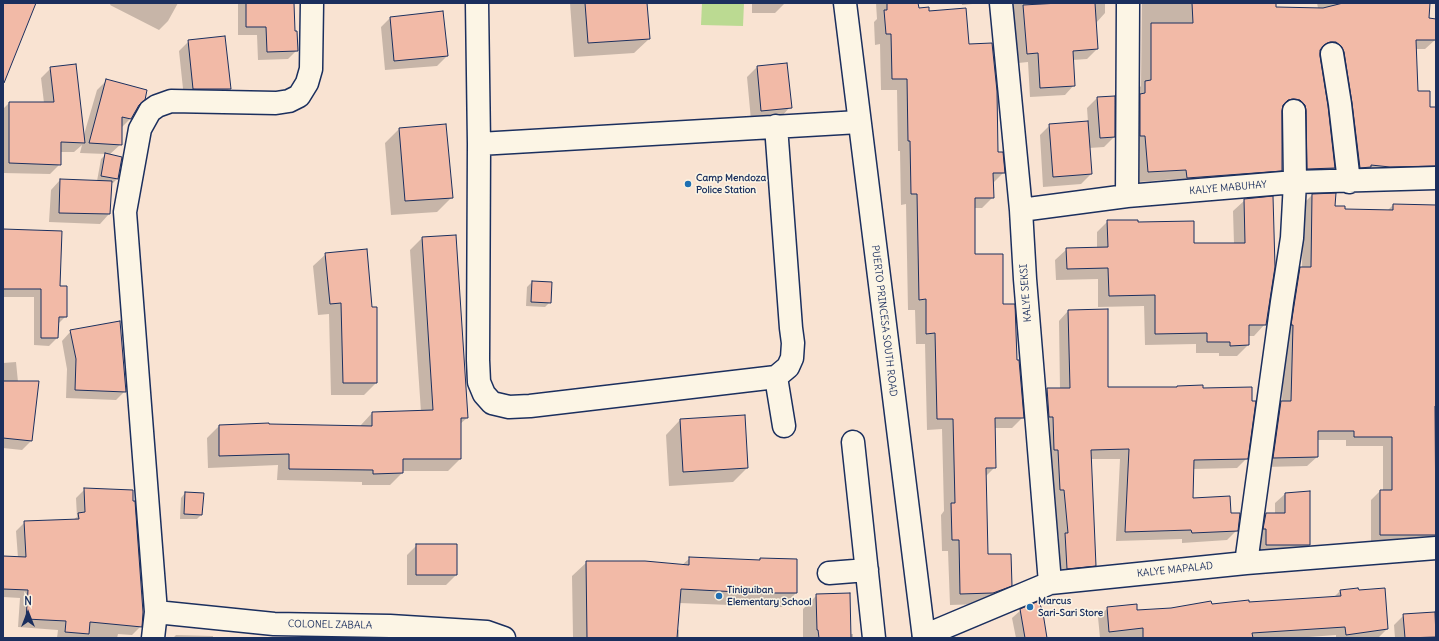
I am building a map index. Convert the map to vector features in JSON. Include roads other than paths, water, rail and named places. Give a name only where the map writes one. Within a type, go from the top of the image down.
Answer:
[{"type":"street","points":[[153,638],[156,612],[125,212],[140,128],[150,111],[171,100],[276,103],[289,101],[299,96],[307,83],[311,69],[312,3]]},
{"type":"street","points":[[478,3],[480,144],[478,360],[479,382],[484,394],[492,403],[509,407],[530,406],[776,377],[788,367],[792,358],[794,343],[791,328],[776,126]]},
{"type":"street","name":"PUERTO PRINCESA SOUTH ROAD","points":[[845,3],[924,637]]},
{"type":"street","name":"KALYE SEKSI","points":[[1001,3],[1021,210],[1025,279],[1050,583]]},
{"type":"street","points":[[1127,196],[1128,3]]},
{"type":"street","points":[[1332,54],[1340,104],[1349,182]]},
{"type":"street","points":[[1246,563],[1292,238],[1295,182],[1294,111]]},
{"type":"street","points":[[480,144],[859,122]]},
{"type":"street","name":"KALYE MABUHAY","points":[[1021,210],[1127,196],[1295,182],[1349,182],[1436,178]]},
{"type":"street","points":[[776,377],[784,426]]},
{"type":"street","points":[[853,442],[874,638]]},
{"type":"street","name":"KALYE MAPALAD","points":[[924,637],[1050,583],[1246,563],[1436,548]]},
{"type":"street","points":[[829,573],[867,570]]},
{"type":"street","name":"COLONEL ZABALA","points":[[156,612],[274,631],[487,632],[504,638]]},
{"type":"place","name":"Camp Mendoza Police Station","points":[[688,184]]},
{"type":"place","name":"Tiniguiban Elementary School","points":[[719,596]]},
{"type":"place","name":"Marcus Sari-Sari Store","points":[[1030,607]]}]
